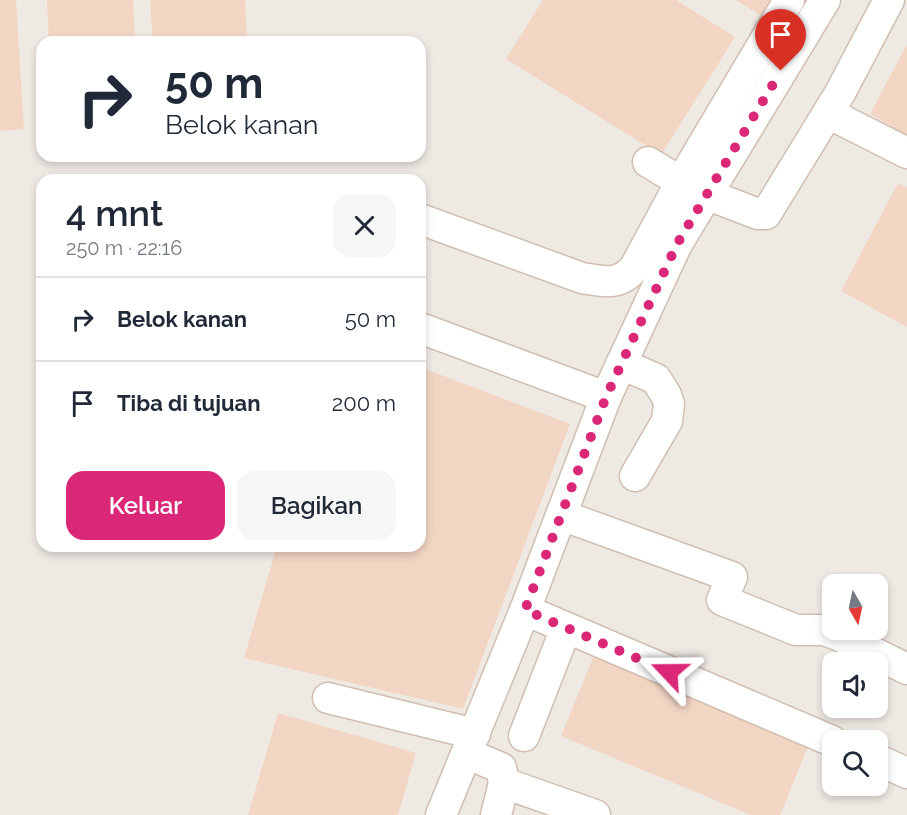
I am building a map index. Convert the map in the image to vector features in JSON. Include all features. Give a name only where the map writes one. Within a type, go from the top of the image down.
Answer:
[{"type":"street","points":[[441,815],[525,610],[606,397],[677,244],[686,201],[789,0]]},
{"type":"street","points":[[426,221],[582,278],[621,280],[635,267],[686,201],[825,0]]},
{"type":"street","points":[[648,162],[686,201],[766,214],[828,112],[889,0]]},
{"type":"street","points":[[828,112],[907,153]]},
{"type":"street","points":[[426,330],[606,397]]},
{"type":"street","points":[[621,364],[656,379],[669,404],[667,422],[635,476]]},
{"type":"street","points":[[561,515],[732,577],[722,600],[796,630],[824,630],[838,635],[907,669]]},
{"type":"street","points":[[525,610],[822,737]]},
{"type":"street","points":[[524,736],[566,628]]},
{"type":"street","points":[[328,698],[471,744],[501,768],[504,783],[496,815]]},
{"type":"street","points":[[888,764],[907,773]]},
{"type":"street","points":[[504,783],[595,815]]},
{"type":"shaded area","points":[[0,0],[907,0],[907,815],[0,815]]},
{"type":"building","points":[[0,0],[16,0],[24,129],[0,131]]},
{"type":"building","points":[[47,0],[133,0],[135,36],[49,36]]},
{"type":"building","points":[[150,0],[245,0],[247,36],[153,36]]},
{"type":"building","points":[[543,0],[676,0],[735,37],[661,155],[506,59]]},
{"type":"building","points":[[736,0],[770,0],[760,15]]},
{"type":"building","points":[[907,44],[907,135],[870,114]]},
{"type":"building","points":[[898,183],[907,188],[907,327],[841,291]]},
{"type":"building","points":[[426,369],[570,424],[463,709],[244,658],[275,552],[426,552]]},
{"type":"building","points":[[595,653],[810,742],[780,815],[751,815],[561,736]]},
{"type":"building","points":[[278,713],[416,753],[398,815],[248,815]]},
{"type":"route","points":[[669,672],[525,610],[606,397],[677,244],[781,71]]}]
